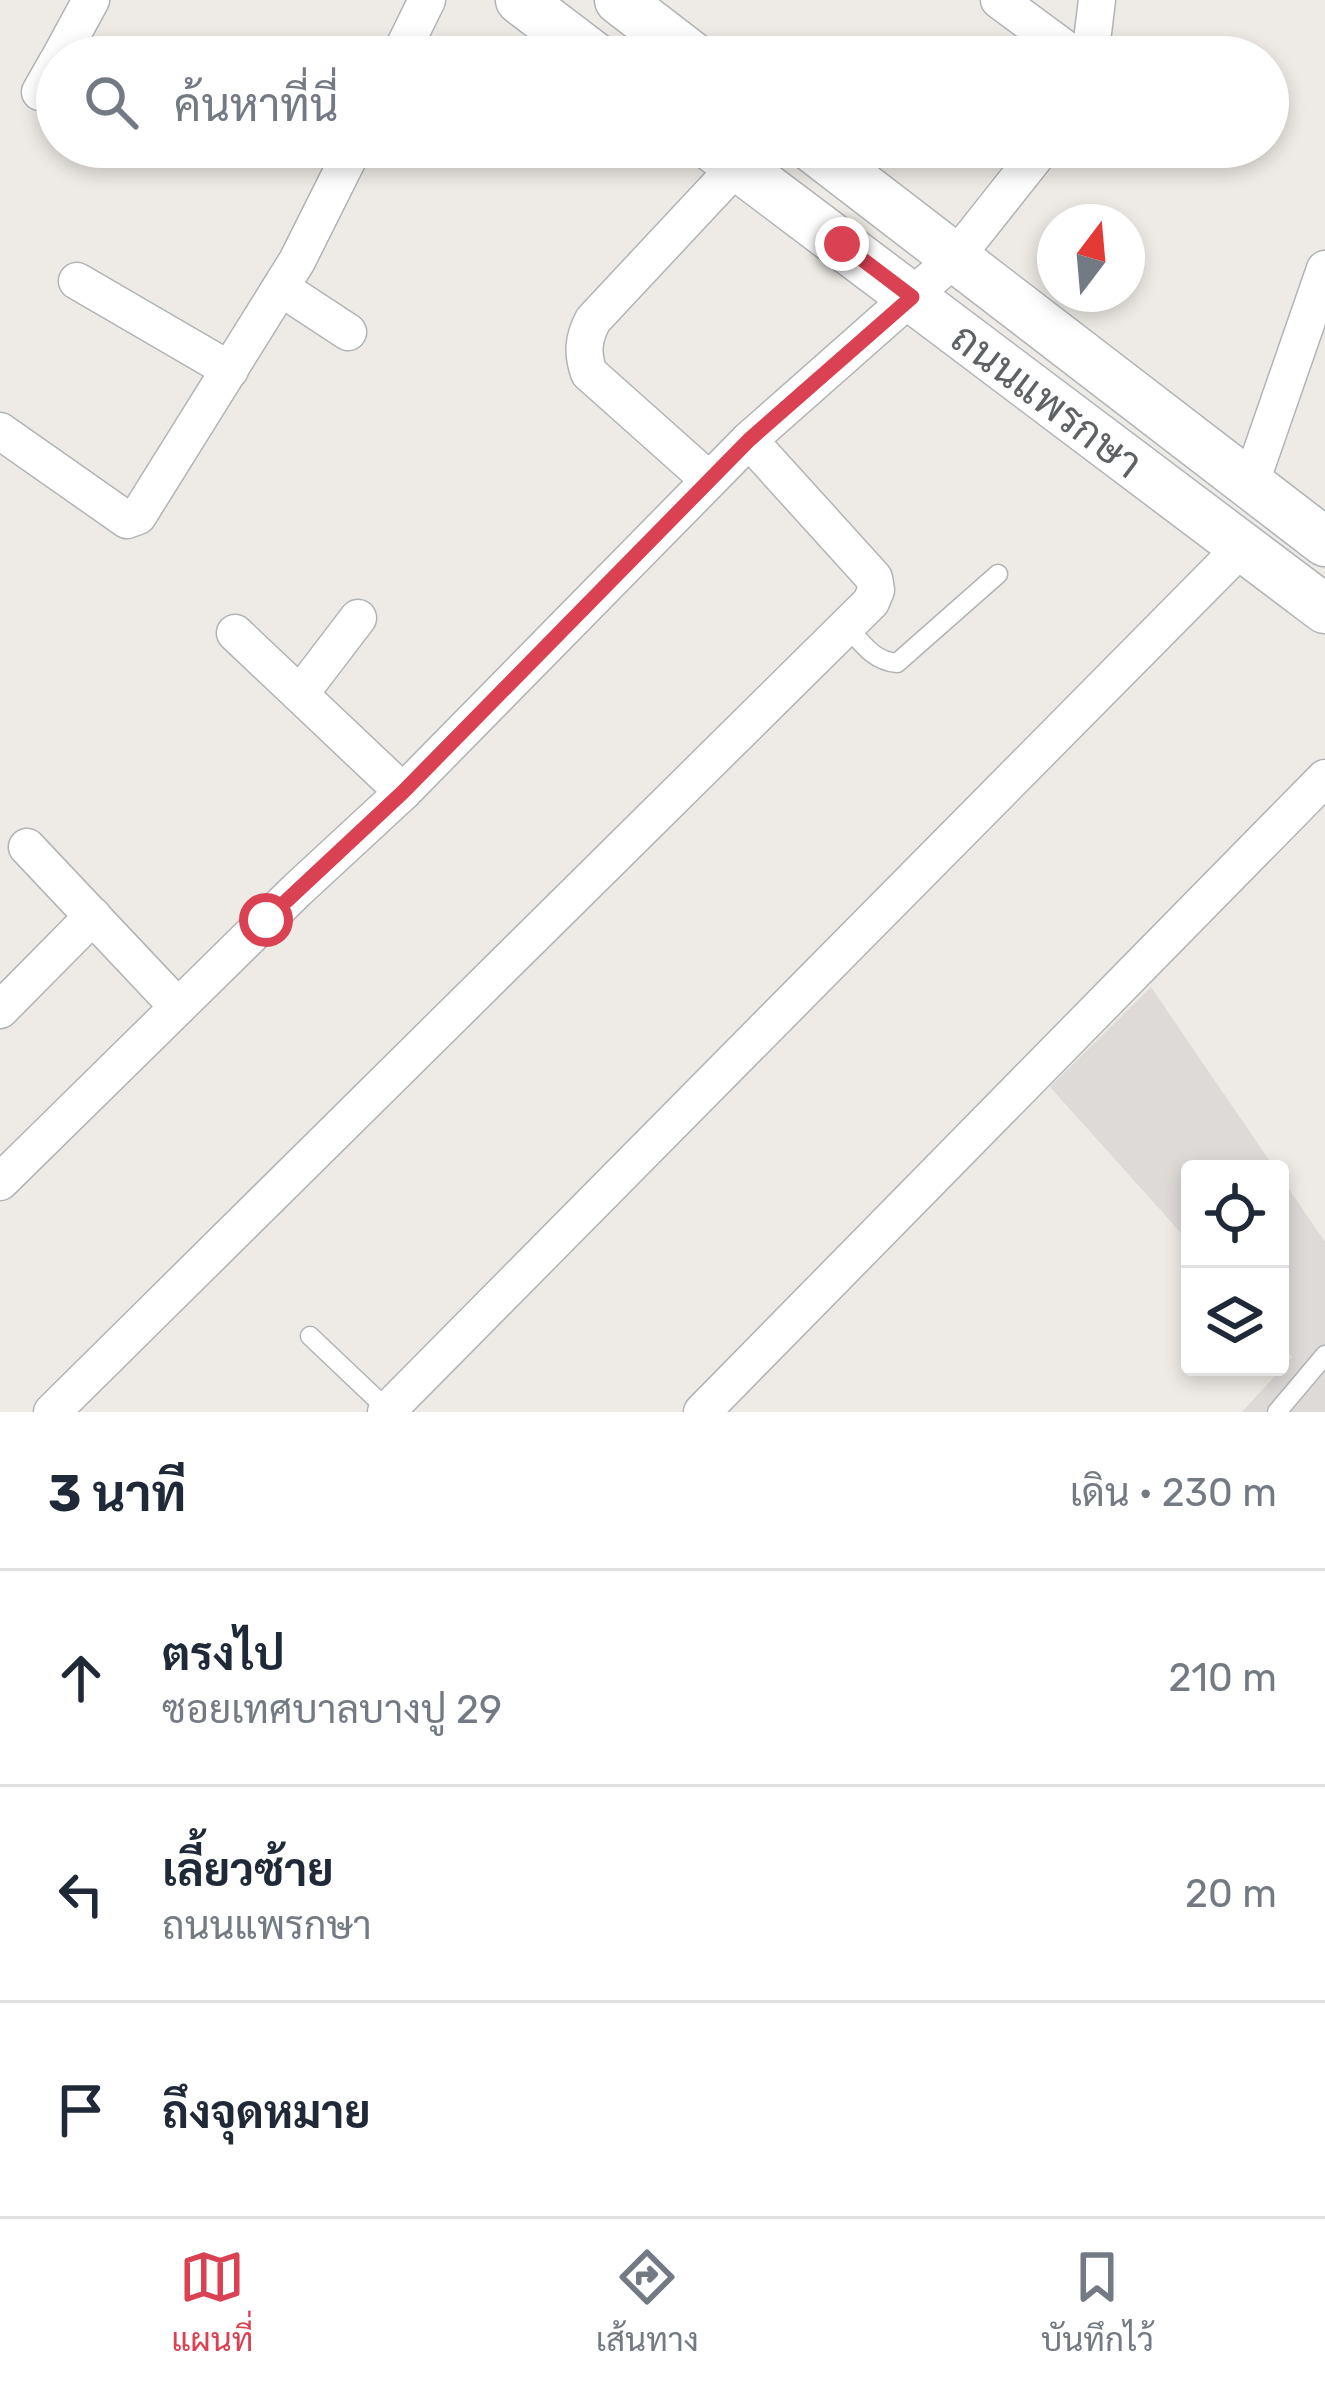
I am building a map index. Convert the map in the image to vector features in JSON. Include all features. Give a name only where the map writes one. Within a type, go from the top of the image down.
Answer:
[{"type":"main road","points":[[520,0],[567,36]]},
{"type":"main road","points":[[619,0],[666,36]]},
{"type":"main road","name":"ถนนแพรกษา","points":[[740,168],[1325,609]]},
{"type":"main road","name":"ถนนแพรกษา","points":[[838,168],[1325,542]]},
{"type":"street","points":[[71,36],[91,0]]},
{"type":"street","points":[[409,36],[427,0]]},
{"type":"street","points":[[999,0],[1048,36]]},
{"type":"street","points":[[1093,36],[1097,0]]},
{"type":"street","points":[[0,431],[127,520],[144,508],[281,288],[343,168]]},
{"type":"street","points":[[709,480],[589,373],[584,356],[592,320],[716,168]]},
{"type":"street","points":[[0,1182],[403,792],[749,440],[955,257],[1026,168]]},
{"type":"street","points":[[1250,485],[1325,269]]},
{"type":"street","points":[[77,281],[230,370]]},
{"type":"street","points":[[281,288],[348,332]]},
{"type":"street","points":[[52,1412],[872,602],[874,578],[749,440]]},
{"type":"street","points":[[387,1411],[1242,547]]},
{"type":"street","points":[[300,694],[358,618]]},
{"type":"street","points":[[235,633],[403,792]]},
{"type":"street","points":[[703,1412],[1325,778]]},
{"type":"street","points":[[27,847],[178,1007]]},
{"type":"street","points":[[0,1010],[93,916]]},
{"type":"lane","points":[[847,626],[872,655],[897,663],[998,574]]},
{"type":"lane","points":[[310,1336],[387,1411]]},
{"type":"lane","points":[[1276,1412],[1325,1355]]},
{"type":"shaded area","points":[[1151,987],[1269,1160],[1181,1160],[1181,1233],[1050,1087]]},
{"type":"shaded area","points":[[1289,1189],[1325,1242],[1325,1412],[1242,1412],[1275,1376],[1289,1376]]},
{"type":"route","points":[[266,920],[403,792],[749,440],[912,297],[842,244]]}]
